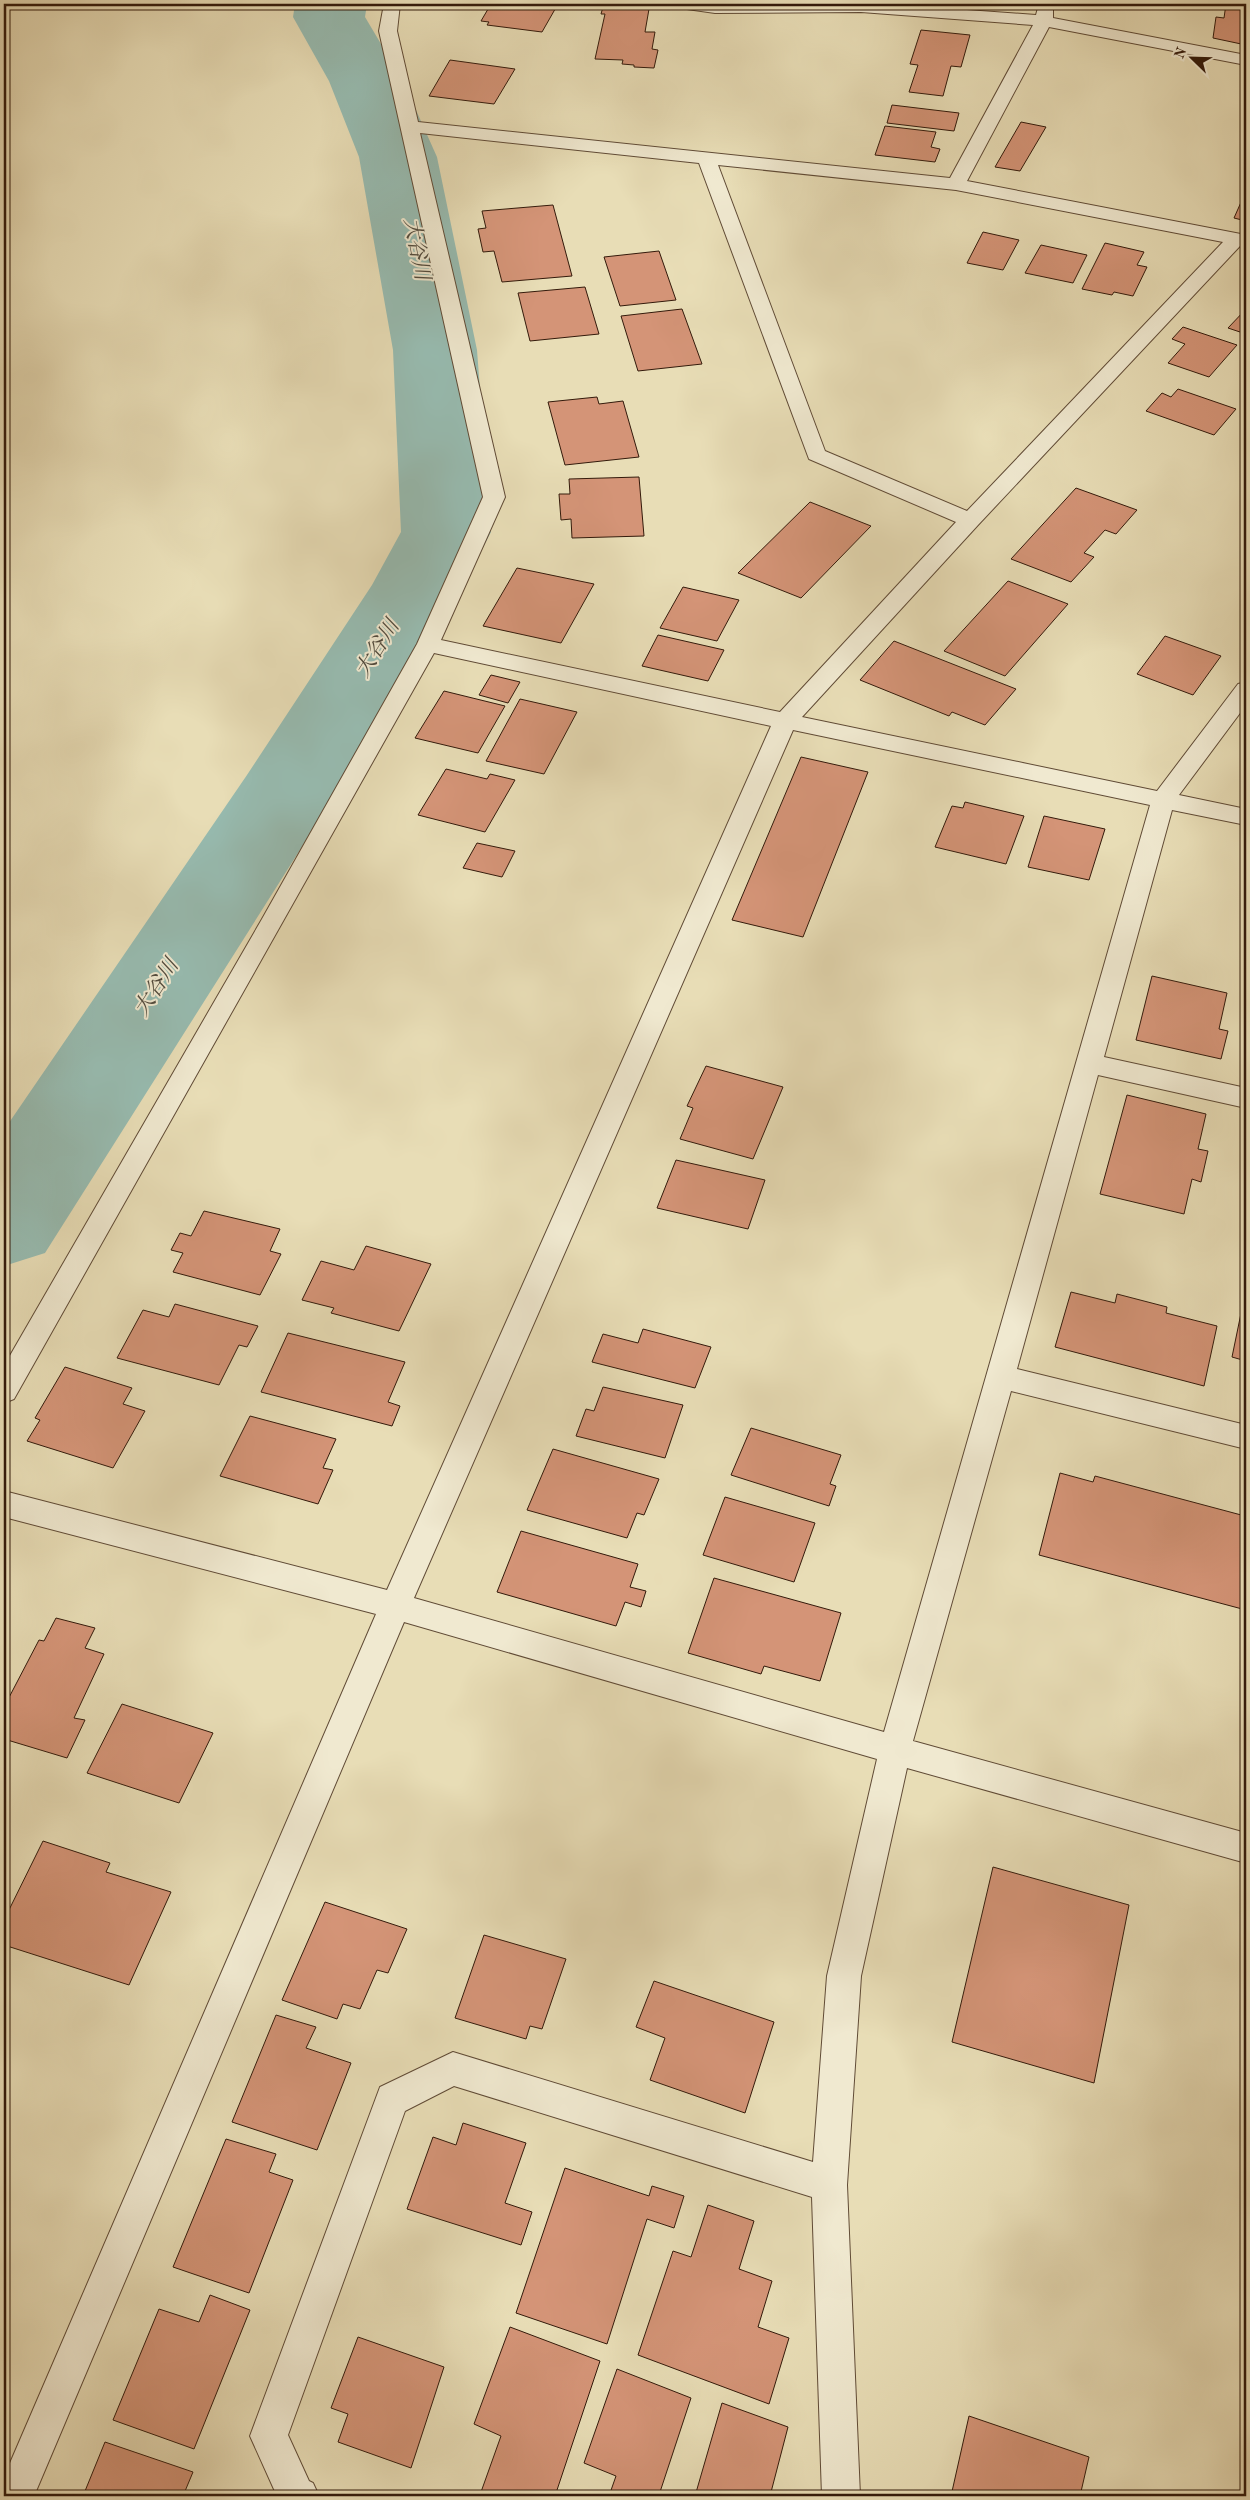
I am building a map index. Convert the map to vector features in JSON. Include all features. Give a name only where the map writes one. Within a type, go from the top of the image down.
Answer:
[{"type":"street","points":[[4,1391],[269,928],[428,644],[494,497],[388,32],[392,4]]},
{"type":"street","points":[[686,4],[715,8],[861,5],[1045,12],[1246,60]]},
{"type":"street","points":[[956,184],[1045,12]]},
{"type":"street","points":[[411,127],[706,156],[956,184],[1241,240]]},
{"type":"street","points":[[706,156],[816,455],[970,520]]},
{"type":"street","points":[[15,2496],[396,1606],[786,721],[970,520],[1241,240]]},
{"type":"street","points":[[428,644],[1246,817]]},
{"type":"street","points":[[841,2496],[830,2185],[844,1976],[895,1750],[1163,800],[1246,689]]},
{"type":"street","points":[[1089,1063],[1246,1098]]},
{"type":"street","points":[[999,1376],[1246,1437]]},
{"type":"street","points":[[4,1504],[396,1606],[895,1750],[1246,1848]]},
{"type":"street","points":[[300,2496],[296,2495],[269,2436],[392,2099],[453,2069],[830,2185]]},
{"type":"building","points":[[491,4],[558,4],[542,32],[487,25],[489,22],[481,21]]},
{"type":"building","points":[[1226,4],[1246,4],[1246,45],[1213,38],[1216,17],[1224,18]]},
{"type":"building","points":[[603,7],[649,9],[645,32],[655,32],[652,49],[658,50],[654,68],[622,64],[623,60],[595,59],[605,14],[601,14]]},
{"type":"building","points":[[921,30],[970,35],[961,67],[951,66],[943,96],[909,92],[918,65],[910,64]]},
{"type":"building","points":[[450,60],[515,69],[494,104],[429,96]]},
{"type":"building","points":[[892,105],[959,113],[954,131],[887,123]]},
{"type":"building","points":[[1021,122],[1046,127],[1020,171],[995,167]]},
{"type":"building","points":[[885,126],[936,132],[931,147],[940,149],[935,162],[875,155]]},
{"type":"building","points":[[1242,200],[1246,201],[1246,221],[1234,218]]},
{"type":"building","points":[[553,205],[572,276],[502,282],[494,251],[483,252],[478,229],[486,228],[482,211]]},
{"type":"building","points":[[983,232],[1019,240],[1003,270],[967,263]]},
{"type":"building","points":[[1105,243],[1144,252],[1137,265],[1147,267],[1133,296],[1114,292],[1112,295],[1082,289]]},
{"type":"building","points":[[1041,245],[1087,255],[1073,283],[1025,273]]},
{"type":"building","points":[[659,251],[676,300],[620,306],[604,257]]},
{"type":"building","points":[[585,287],[599,334],[530,341],[518,293]]},
{"type":"building","points":[[682,309],[702,364],[638,371],[621,316]]},
{"type":"building","points":[[1246,309],[1246,334],[1228,328]]},
{"type":"building","points":[[1183,327],[1237,345],[1209,377],[1168,363],[1185,344],[1172,339]]},
{"type":"building","points":[[1178,389],[1236,409],[1214,435],[1146,411],[1162,393],[1171,397]]},
{"type":"building","points":[[597,397],[599,404],[623,401],[639,457],[565,465],[548,402]]},
{"type":"building","points":[[639,477],[644,536],[572,538],[571,519],[561,520],[559,494],[570,494],[569,479]]},
{"type":"building","points":[[1076,488],[1137,510],[1116,534],[1105,530],[1084,553],[1094,557],[1071,582],[1011,559]]},
{"type":"building","points":[[810,502],[871,526],[801,598],[738,573]]},
{"type":"building","points":[[517,568],[594,584],[561,643],[483,626]]},
{"type":"building","points":[[1008,581],[1068,604],[1005,676],[944,651]]},
{"type":"building","points":[[683,587],[739,600],[717,641],[660,628]]},
{"type":"building","points":[[658,635],[724,650],[708,681],[642,666]]},
{"type":"building","points":[[1165,636],[1221,656],[1193,695],[1137,674]]},
{"type":"building","points":[[894,641],[1016,689],[985,725],[952,712],[949,716],[860,680]]},
{"type":"building","points":[[491,675],[520,682],[508,703],[479,695]]},
{"type":"building","points":[[444,691],[505,706],[478,753],[415,738]]},
{"type":"building","points":[[520,699],[577,712],[544,774],[486,761]]},
{"type":"building","points":[[801,757],[868,772],[803,937],[732,920]]},
{"type":"building","points":[[446,769],[487,779],[490,774],[515,780],[485,832],[418,815]]},
{"type":"building","points":[[965,802],[1024,816],[1006,864],[935,847],[952,806],[963,808]]},
{"type":"building","points":[[1044,816],[1105,829],[1089,880],[1028,867]]},
{"type":"building","points":[[477,843],[515,851],[502,877],[463,868]]},
{"type":"building","points":[[1152,976],[1227,993],[1219,1029],[1228,1031],[1221,1059],[1136,1040]]},
{"type":"building","points":[[706,1066],[783,1087],[753,1159],[680,1139],[693,1108],[687,1106]]},
{"type":"building","points":[[1127,1095],[1206,1114],[1198,1149],[1208,1151],[1201,1182],[1192,1179],[1184,1214],[1100,1194]]},
{"type":"building","points":[[676,1160],[765,1180],[748,1229],[657,1208]]},
{"type":"building","points":[[204,1211],[280,1229],[270,1251],[281,1254],[260,1295],[173,1272],[183,1253],[171,1250],[180,1233],[191,1236]]},
{"type":"building","points":[[366,1246],[431,1264],[399,1331],[331,1313],[334,1308],[302,1300],[321,1261],[354,1270]]},
{"type":"building","points":[[1246,1289],[1246,1361],[1232,1357]]},
{"type":"building","points":[[1071,1292],[1115,1303],[1117,1294],[1167,1307],[1166,1313],[1217,1326],[1204,1386],[1055,1347]]},
{"type":"building","points":[[175,1304],[258,1326],[247,1347],[239,1345],[219,1385],[117,1358],[143,1310],[169,1317]]},
{"type":"building","points":[[643,1329],[711,1347],[695,1388],[592,1362],[603,1334],[638,1343]]},
{"type":"building","points":[[288,1333],[405,1362],[388,1402],[400,1406],[392,1426],[261,1392]]},
{"type":"building","points":[[65,1367],[132,1388],[123,1404],[145,1411],[113,1468],[27,1441],[40,1420],[35,1418]]},
{"type":"building","points":[[603,1387],[683,1405],[665,1458],[576,1436],[586,1409],[594,1411]]},
{"type":"building","points":[[250,1416],[336,1439],[323,1468],[333,1470],[318,1504],[220,1476]]},
{"type":"building","points":[[751,1428],[841,1455],[830,1484],[836,1486],[829,1506],[731,1475]]},
{"type":"building","points":[[553,1449],[659,1479],[644,1515],[637,1513],[627,1538],[527,1510]]},
{"type":"building","points":[[1060,1473],[1093,1482],[1095,1476],[1245,1516],[1246,1610],[1039,1555]]},
{"type":"building","points":[[725,1497],[815,1523],[794,1582],[703,1555]]},
{"type":"building","points":[[521,1531],[638,1564],[630,1587],[646,1591],[641,1607],[625,1602],[616,1626],[497,1592]]},
{"type":"building","points":[[714,1578],[841,1613],[820,1681],[764,1666],[761,1674],[688,1653]]},
{"type":"building","points":[[56,1618],[95,1628],[85,1648],[104,1654],[74,1718],[85,1720],[67,1758],[4,1739],[4,1707],[39,1640],[44,1641]]},
{"type":"building","points":[[122,1704],[213,1733],[179,1803],[87,1773]]},
{"type":"building","points":[[43,1841],[110,1863],[106,1872],[171,1892],[129,1985],[4,1945],[4,1920]]},
{"type":"building","points":[[993,1867],[1129,1905],[1094,2083],[952,2042]]},
{"type":"building","points":[[325,1902],[407,1929],[388,1973],[377,1970],[360,2009],[343,2004],[337,2019],[282,2000]]},
{"type":"building","points":[[484,1935],[566,1959],[542,2029],[530,2026],[526,2039],[455,2018]]},
{"type":"building","points":[[654,1981],[774,2022],[745,2113],[650,2080],[665,2038],[636,2027]]},
{"type":"building","points":[[276,2015],[316,2027],[306,2048],[351,2063],[317,2150],[232,2122]]},
{"type":"building","points":[[463,2123],[526,2143],[505,2203],[532,2212],[521,2245],[407,2209],[433,2137],[456,2145]]},
{"type":"building","points":[[226,2139],[276,2154],[269,2172],[293,2180],[249,2293],[173,2267]]},
{"type":"building","points":[[565,2168],[649,2196],[652,2186],[684,2196],[674,2228],[647,2219],[607,2344],[516,2313]]},
{"type":"building","points":[[708,2205],[754,2221],[739,2269],[772,2281],[758,2327],[789,2338],[769,2404],[638,2355],[673,2251],[691,2257]]},
{"type":"building","points":[[210,2295],[250,2310],[194,2449],[113,2420],[159,2309],[199,2322]]},
{"type":"building","points":[[510,2327],[600,2361],[555,2496],[491,2496],[481,2492],[501,2436],[474,2424]]},
{"type":"building","points":[[358,2337],[444,2367],[411,2468],[338,2442],[348,2414],[331,2408]]},
{"type":"building","points":[[617,2369],[691,2398],[660,2492],[673,2496],[609,2496],[616,2476],[584,2463]]},
{"type":"building","points":[[722,2403],[788,2427],[770,2496],[695,2496]]},
{"type":"building","points":[[969,2416],[1089,2457],[1080,2496],[951,2496]]},
{"type":"building","points":[[105,2442],[193,2472],[183,2496],[83,2496]]},
{"type":"waterway","name":"大谷川","points":[[4,1221],[282,799],[418,585],[446,532],[435,350],[419,275],[398,157],[366,81],[329,17],[331,4]]}]
